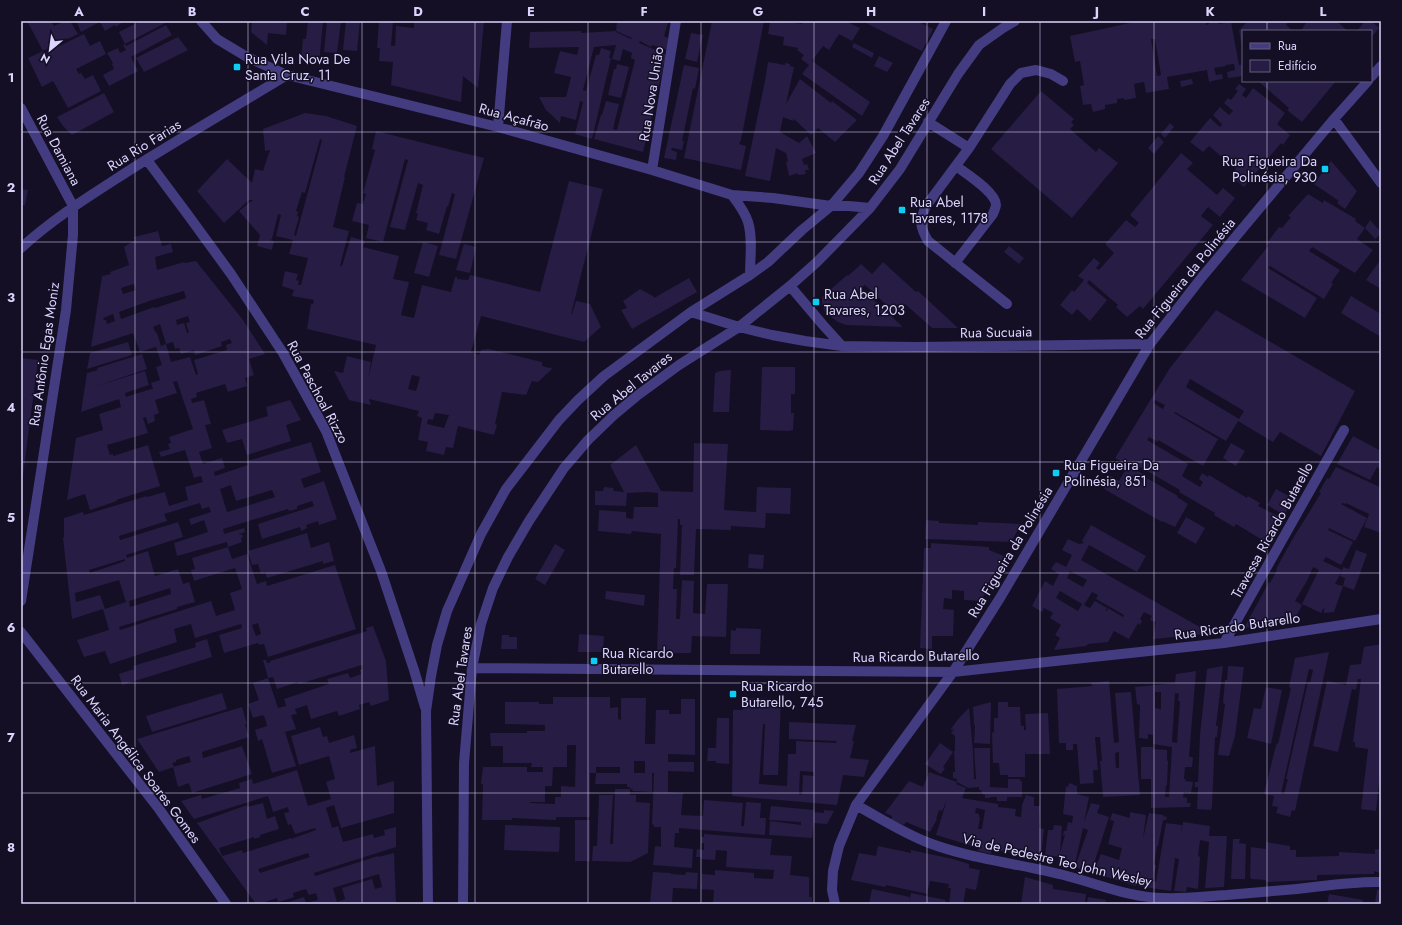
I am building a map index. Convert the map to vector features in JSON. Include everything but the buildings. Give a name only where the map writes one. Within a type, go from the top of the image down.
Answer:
[{"type":"street","name":"Rua Açafrão","points":[[201,21],[218,39],[248,57],[287,75],[498,127],[652,170],[732,195],[772,198],[832,206],[870,208]]},
{"type":"street","points":[[498,127],[507,21]]},
{"type":"street","name":"Rua Nova União","points":[[652,170],[676,21]]},
{"type":"street","name":"Rua Abel Tavares","points":[[428,904],[426,711],[437,645],[447,611],[481,534],[506,489],[545,437],[578,400],[609,372],[691,312],[768,262],[802,230],[832,206],[860,173],[946,21]]},
{"type":"street","name":"Rua Abel Tavares","points":[[463,904],[464,763],[472,668],[480,624],[493,588],[508,557],[529,521],[564,468],[614,414],[679,365],[738,327],[790,286],[817,262],[870,208],[900,169],[958,74],[979,45],[1015,21]]},
{"type":"street","points":[[1372,76],[1381,66]]},
{"type":"street","points":[[1006,304],[928,241],[921,230],[921,217],[926,206],[969,148],[1010,84],[1021,73],[1036,70],[1051,74],[1063,81]]},
{"type":"street","name":"Rua Rio Farias","points":[[21,248],[73,206],[287,75]]},
{"type":"street","name":"Rua Figueira da Polinésia","points":[[834,904],[832,890],[833,871],[840,846],[856,805],[953,672],[1000,598],[1150,344],[1202,277],[1334,119],[1367,82]]},
{"type":"street","name":"Rua Damiana","points":[[21,108],[73,206]]},
{"type":"street","points":[[1334,119],[1361,158],[1381,182]]},
{"type":"street","points":[[928,122],[969,148]]},
{"type":"street","name":"Rua Paschoal Rizzo","points":[[147,160],[226,268],[283,353],[326,431],[381,571],[426,711]]},
{"type":"street","points":[[955,263],[993,214],[996,205],[993,196],[985,188],[956,166]]},
{"type":"street","points":[[732,195],[748,221],[750,275]]},
{"type":"street","name":"Rua Antônio Egas Moniz","points":[[21,601],[66,310],[73,235],[73,206]]},
{"type":"street","points":[[790,286],[842,346]]},
{"type":"street","name":"Rua Sucuaia","points":[[691,312],[738,327],[805,341],[842,346],[916,347],[1150,344]]},
{"type":"street","name":"Travessa Ricardo Butarello","points":[[1224,643],[1344,430]]},
{"type":"street","name":"Rua Ricardo Butarello","points":[[472,668],[953,672],[1224,643],[1381,619]]},
{"type":"street","name":"Rua Maria Angélica Soares Gomes","points":[[21,632],[159,809],[226,904]]},
{"type":"street","name":"Via de Pedestre Teo John Wesley","points":[[856,805],[890,824],[928,842],[958,852],[1067,876],[1104,888],[1141,896],[1183,898],[1340,884],[1381,882]]},
{"type":"place","name":"Rua Vila Nova De Santa Cruz, 11","points":[[237,67]]},
{"type":"place","name":"Rua Figueira Da Polinésia, 930","points":[[1325,169]]},
{"type":"place","name":"Rua Abel Tavares, 1178","points":[[902,210]]},
{"type":"place","name":"Rua Abel Tavares, 1203","points":[[816,302]]},
{"type":"place","name":"Rua Figueira Da Polinésia, 851","points":[[1056,473]]},
{"type":"place","name":"Rua Ricardo Butarello","points":[[594,661]]},
{"type":"place","name":"Rua Ricardo Butarello, 745","points":[[733,694]]}]
